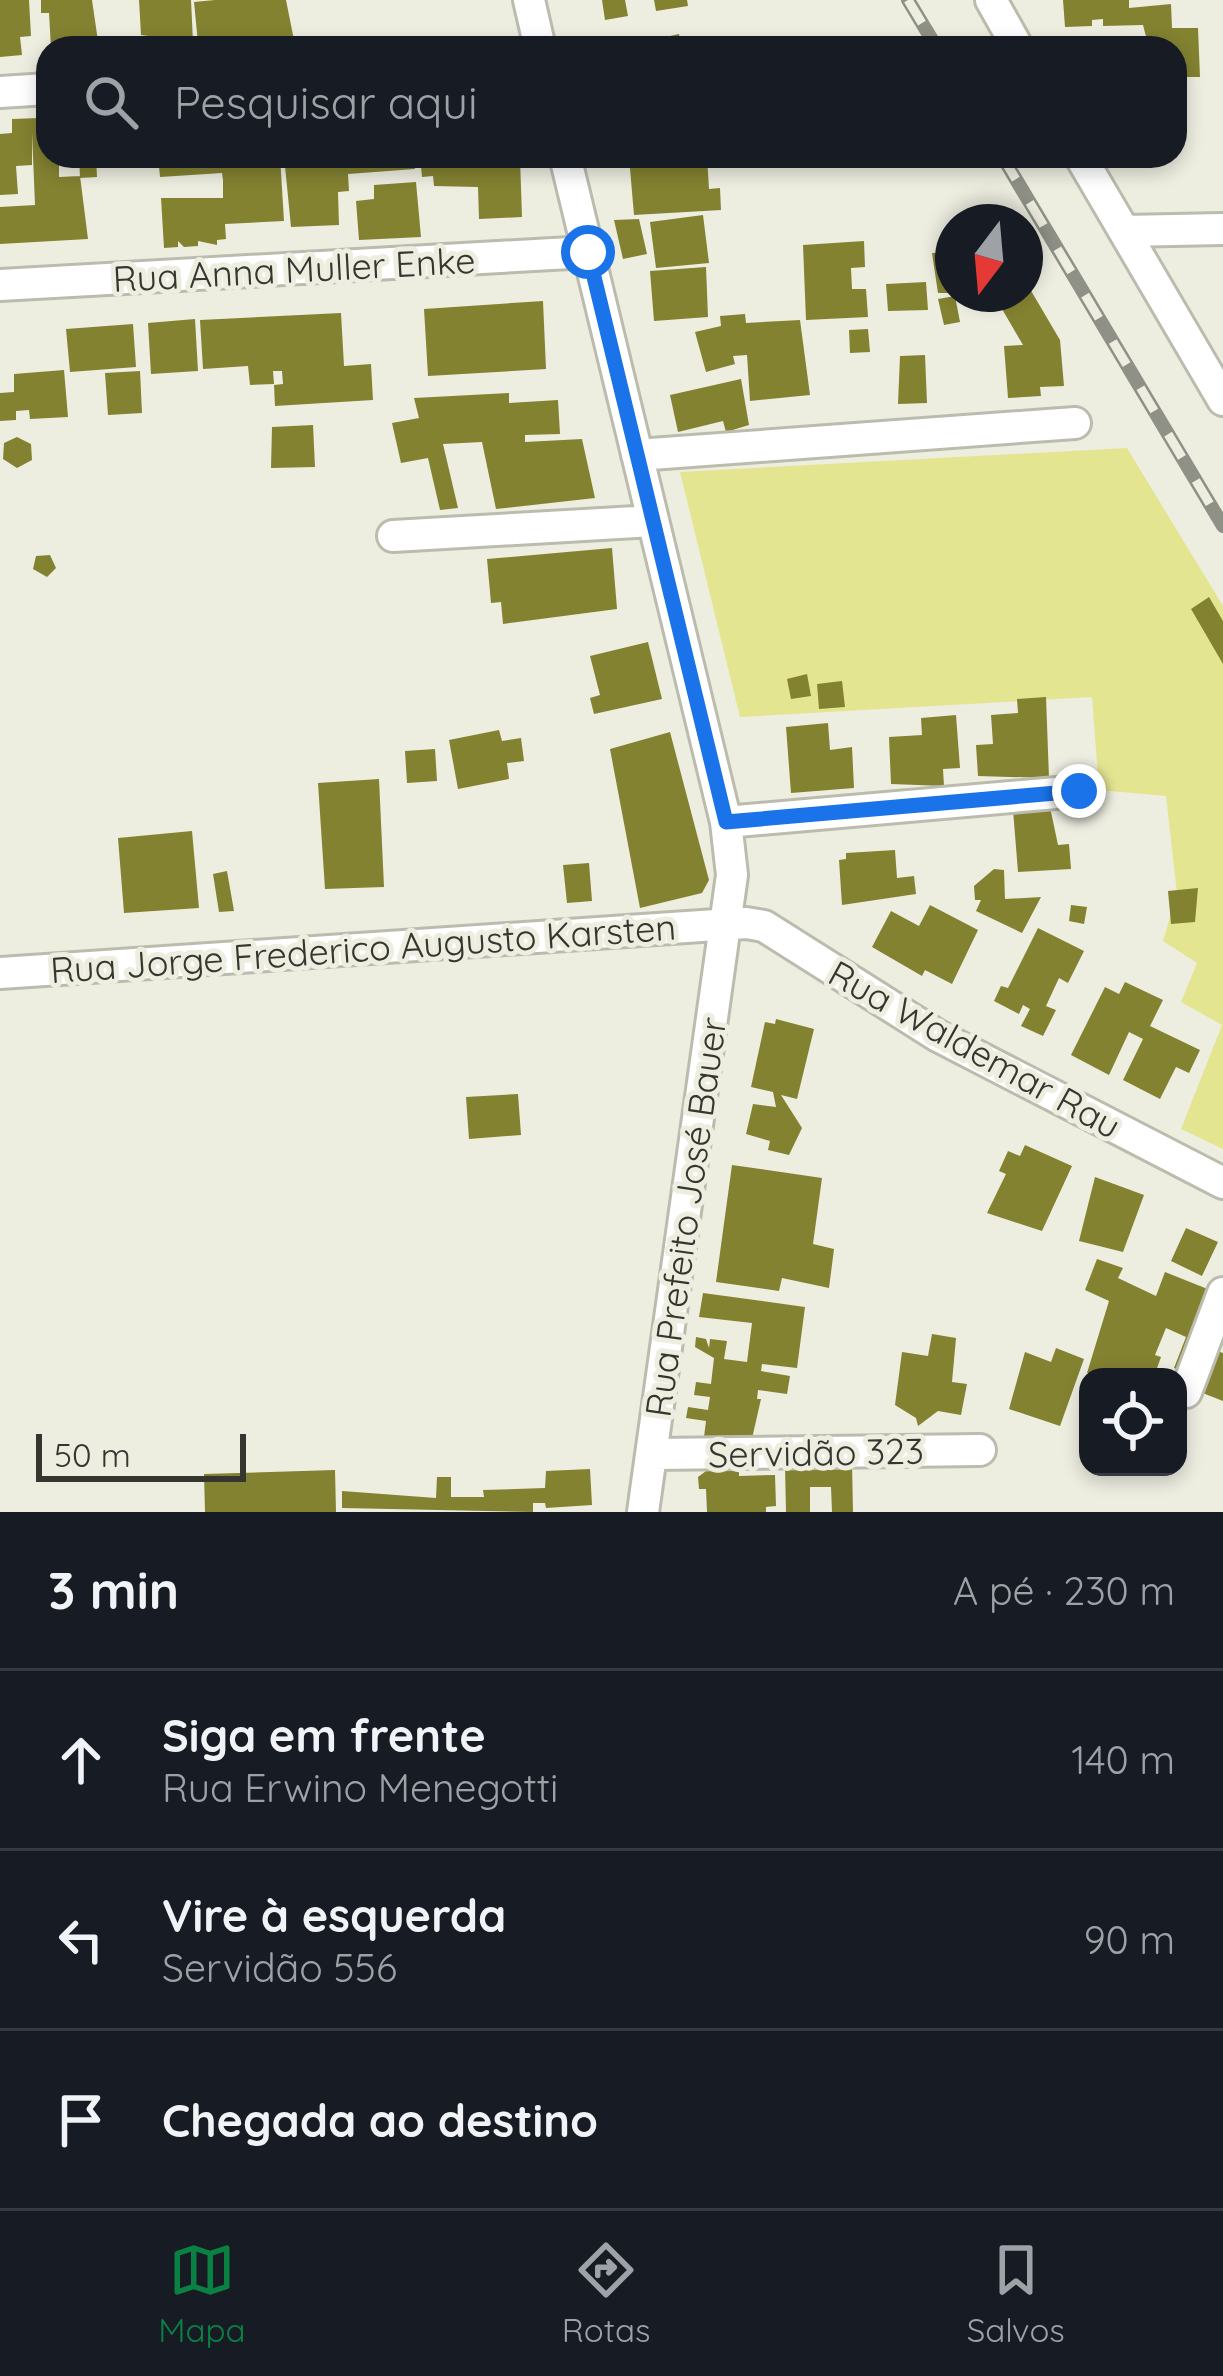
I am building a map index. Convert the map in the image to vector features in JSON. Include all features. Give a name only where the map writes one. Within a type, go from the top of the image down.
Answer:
[{"type":"street","points":[[529,0],[537,36]]},
{"type":"street","points":[[991,0],[1011,36]]},
{"type":"street","points":[[0,92],[36,90]]},
{"type":"street","name":"Rua Prefeito José Bauer","points":[[568,168],[726,822],[732,875],[644,1512]]},
{"type":"street","points":[[1087,168],[1223,400]]},
{"type":"street","points":[[1124,231],[1223,229]]},
{"type":"street","name":"Rua Anna Muller Enke","points":[[0,285],[588,252]]},
{"type":"street","points":[[638,455],[1075,423]]},
{"type":"street","points":[[393,536],[653,521]]},
{"type":"street","points":[[726,822],[1079,791]]},
{"type":"street","name":"Rua Jorge Frederico Augusto Karsten","points":[[0,973],[727,922]]},
{"type":"street","name":"Rua Waldemar Rau","points":[[727,922],[764,926],[938,1036],[1223,1183]]},
{"type":"street","points":[[1187,1390],[1223,1293]]},
{"type":"street","name":"Servidão 323","points":[[652,1454],[980,1450]]},
{"type":"green space","points":[[1127,448],[1223,606],[1223,1149],[1181,1129],[1222,1025],[1181,1002],[1197,963],[1163,941],[1177,893],[1166,796],[1099,790],[1092,697],[740,717],[680,472]]},
{"type":"building","points":[[0,0],[29,0],[31,36],[20,37],[22,55],[0,57]]},
{"type":"building","points":[[41,0],[92,0],[97,36],[50,36],[49,13],[41,13]]},
{"type":"building","points":[[139,0],[191,0],[193,36],[141,35]]},
{"type":"building","points":[[286,0],[293,36],[197,36],[194,2]]},
{"type":"building","points":[[602,0],[625,0],[628,16],[605,20]]},
{"type":"building","points":[[654,0],[687,0],[688,6],[656,11]]},
{"type":"building","points":[[1063,0],[1129,0],[1129,8],[1171,4],[1172,28],[1198,28],[1200,77],[1187,77],[1187,36],[1146,36],[1143,25],[1103,26],[1103,19],[1092,20],[1092,26],[1065,27]]},
{"type":"building","points":[[36,118],[36,168],[59,168],[59,177],[80,176],[88,239],[0,244],[0,207],[35,205],[32,132],[32,165],[16,166],[18,194],[0,195],[0,134],[12,133],[12,119]]},
{"type":"building","points":[[80,168],[97,168],[97,177],[80,178]]},
{"type":"building","points":[[159,168],[281,168],[284,221],[225,224],[226,239],[217,240],[217,245],[198,241],[198,246],[184,247],[178,241],[178,247],[164,248],[161,198],[223,198],[223,180],[222,173],[160,177]]},
{"type":"building","points":[[285,168],[415,168],[348,174],[349,191],[338,192],[339,225],[291,227]]},
{"type":"building","points":[[421,168],[520,168],[522,217],[479,219],[478,187],[434,186],[433,176],[422,177]]},
{"type":"building","points":[[630,168],[708,168],[709,189],[720,188],[721,210],[634,215]]},
{"type":"building","points":[[416,182],[421,237],[359,240],[356,201],[374,199],[374,185]]},
{"type":"building","points":[[703,215],[709,263],[656,268],[650,222]]},
{"type":"building","points":[[639,219],[647,254],[623,259],[614,220]]},
{"type":"building","points":[[864,241],[865,267],[851,268],[852,289],[866,289],[868,317],[806,320],[803,245]]},
{"type":"building","points":[[706,267],[708,317],[654,321],[650,271]]},
{"type":"building","points":[[926,282],[928,310],[888,311],[886,284]]},
{"type":"building","points":[[543,301],[546,369],[428,376],[424,309]]},
{"type":"building","points":[[1043,311],[1060,340],[1064,386],[1040,387],[1041,396],[1008,398],[1004,346],[1023,345],[1004,312]]},
{"type":"building","points":[[941,312],[958,312],[960,322],[944,325]]},
{"type":"building","points":[[341,313],[344,366],[371,364],[373,400],[275,406],[274,385],[283,384],[282,371],[273,371],[274,384],[250,385],[248,366],[203,369],[200,320]]},
{"type":"building","points":[[745,314],[746,323],[800,320],[810,395],[750,401],[747,355],[733,356],[735,364],[706,372],[695,332],[721,326],[720,316]]},
{"type":"building","points":[[195,319],[198,371],[151,374],[148,323]]},
{"type":"building","points":[[133,324],[136,367],[70,372],[66,329]]},
{"type":"building","points":[[868,329],[870,352],[850,353],[849,330]]},
{"type":"building","points":[[925,355],[927,403],[898,404],[900,356]]},
{"type":"building","points":[[64,370],[68,417],[30,419],[29,410],[16,411],[16,420],[0,421],[0,393],[14,392],[14,374]]},
{"type":"building","points":[[140,371],[142,413],[108,415],[105,373]]},
{"type":"building","points":[[741,379],[749,425],[726,432],[723,421],[678,432],[670,395]]},
{"type":"building","points":[[509,393],[509,403],[558,400],[560,434],[525,435],[525,442],[582,439],[595,498],[496,509],[482,442],[443,444],[458,508],[440,510],[428,458],[401,463],[392,423],[419,418],[414,398]]},
{"type":"building","points":[[313,425],[315,467],[271,468],[272,427]]},
{"type":"building","points":[[17,437],[31,444],[32,460],[17,468],[3,459],[4,443]]},
{"type":"building","points":[[612,548],[617,609],[503,624],[501,602],[491,603],[487,559]]},
{"type":"building","points":[[50,555],[56,568],[47,577],[33,569],[36,556]]},
{"type":"building","points":[[1209,597],[1223,621],[1223,664],[1191,609]]},
{"type":"building","points":[[648,642],[662,699],[594,714],[590,698],[600,695],[590,656]]},
{"type":"building","points":[[807,674],[811,696],[791,699],[787,679]]},
{"type":"building","points":[[842,681],[845,707],[819,709],[817,684]]},
{"type":"building","points":[[1046,697],[1049,778],[978,776],[976,745],[993,744],[991,715],[1018,713],[1017,699]]},
{"type":"building","points":[[956,715],[960,768],[943,769],[944,786],[891,784],[889,737],[922,735],[921,718]]},
{"type":"building","points":[[828,723],[830,750],[852,747],[854,788],[791,793],[786,727]]},
{"type":"building","points":[[499,730],[502,741],[521,738],[524,761],[507,763],[509,779],[458,789],[449,740]]},
{"type":"building","points":[[670,732],[709,880],[702,893],[640,908],[610,749]]},
{"type":"building","points":[[435,749],[437,781],[407,783],[405,751]]},
{"type":"building","points":[[379,779],[384,887],[325,889],[318,783]]},
{"type":"building","points":[[1050,807],[1058,845],[1069,844],[1071,869],[1018,872],[1013,810]]},
{"type":"building","points":[[192,831],[199,908],[124,913],[118,838]]},
{"type":"building","points":[[895,850],[897,878],[914,876],[916,894],[842,905],[839,860],[846,859],[846,853]]},
{"type":"building","points":[[589,863],[592,901],[567,903],[563,865]]},
{"type":"building","points":[[994,869],[1004,870],[1005,899],[1041,897],[1022,933],[976,911],[981,900],[975,900],[974,886]]},
{"type":"building","points":[[227,871],[234,911],[219,912],[213,874]]},
{"type":"building","points":[[1198,888],[1195,922],[1171,924],[1168,891]]},
{"type":"building","points":[[930,905],[978,930],[952,984],[925,970],[922,976],[872,947],[891,911],[919,926]]},
{"type":"building","points":[[1071,905],[1087,907],[1084,924],[1069,921]]},
{"type":"building","points":[[1038,928],[1084,951],[1068,983],[1059,978],[1046,1006],[1056,1010],[1043,1036],[1021,1026],[1030,1009],[1023,1005],[1019,1014],[994,1001],[1001,986],[1008,988]]},
{"type":"building","points":[[1125,982],[1163,1000],[1150,1026],[1200,1050],[1189,1073],[1176,1067],[1160,1099],[1123,1080],[1143,1039],[1129,1032],[1109,1075],[1071,1055],[1105,987],[1119,994]]},
{"type":"building","points":[[776,1019],[814,1029],[797,1099],[781,1095],[802,1128],[789,1155],[768,1150],[770,1141],[746,1134],[753,1104],[776,1107],[773,1092],[751,1087],[765,1022],[775,1024]]},
{"type":"building","points":[[518,1094],[521,1135],[469,1139],[466,1097]]},
{"type":"building","points":[[1025,1145],[1072,1166],[1042,1231],[987,1213],[1006,1174],[999,1171],[1008,1151],[1020,1156]]},
{"type":"building","points":[[732,1165],[822,1178],[813,1244],[834,1249],[829,1288],[782,1278],[779,1291],[716,1282]]},
{"type":"building","points":[[1095,1177],[1144,1195],[1123,1252],[1079,1241]]},
{"type":"building","points":[[1186,1228],[1218,1242],[1202,1276],[1171,1261]]},
{"type":"building","points":[[1097,1259],[1123,1268],[1118,1278],[1156,1296],[1165,1272],[1210,1290],[1181,1368],[1174,1368],[1186,1337],[1166,1328],[1155,1355],[1161,1357],[1157,1368],[1089,1368],[1109,1301],[1085,1290]]},
{"type":"building","points":[[703,1293],[805,1307],[797,1368],[762,1364],[761,1371],[790,1376],[787,1394],[758,1390],[757,1399],[761,1399],[751,1443],[704,1437],[706,1421],[686,1418],[688,1407],[708,1410],[710,1397],[694,1395],[696,1382],[711,1384],[714,1358],[695,1347],[696,1337],[706,1339],[709,1348],[710,1339],[727,1341],[724,1359],[747,1362],[752,1323],[699,1317]]},
{"type":"building","points":[[932,1334],[956,1338],[952,1382],[967,1384],[961,1415],[938,1411],[918,1426],[916,1418],[895,1405],[902,1352],[928,1356]]},
{"type":"building","points":[[1056,1348],[1084,1359],[1060,1426],[1009,1409],[1025,1352],[1051,1362]]},
{"type":"building","points":[[1215,1350],[1223,1353],[1223,1401],[1200,1392]]},
{"type":"building","points":[[852,1463],[853,1512],[832,1512],[831,1487],[810,1487],[810,1512],[786,1512],[785,1466]]},
{"type":"building","points":[[590,1469],[592,1505],[546,1508],[545,1503],[533,1503],[533,1512],[342,1508],[342,1491],[436,1498],[437,1477],[451,1477],[451,1497],[484,1497],[483,1490],[545,1488],[546,1471]]},
{"type":"building","points":[[335,1470],[336,1512],[205,1512],[204,1474]]},
{"type":"building","points":[[739,1470],[739,1476],[775,1475],[776,1506],[766,1507],[766,1512],[707,1512],[706,1489],[699,1489],[698,1477],[706,1471]]},
{"type":"railway","points":[[908,0],[930,36]]},
{"type":"railway","points":[[1009,168],[1223,526]]},
{"type":"route","points":[[588,252],[726,822],[1079,791]]}]
